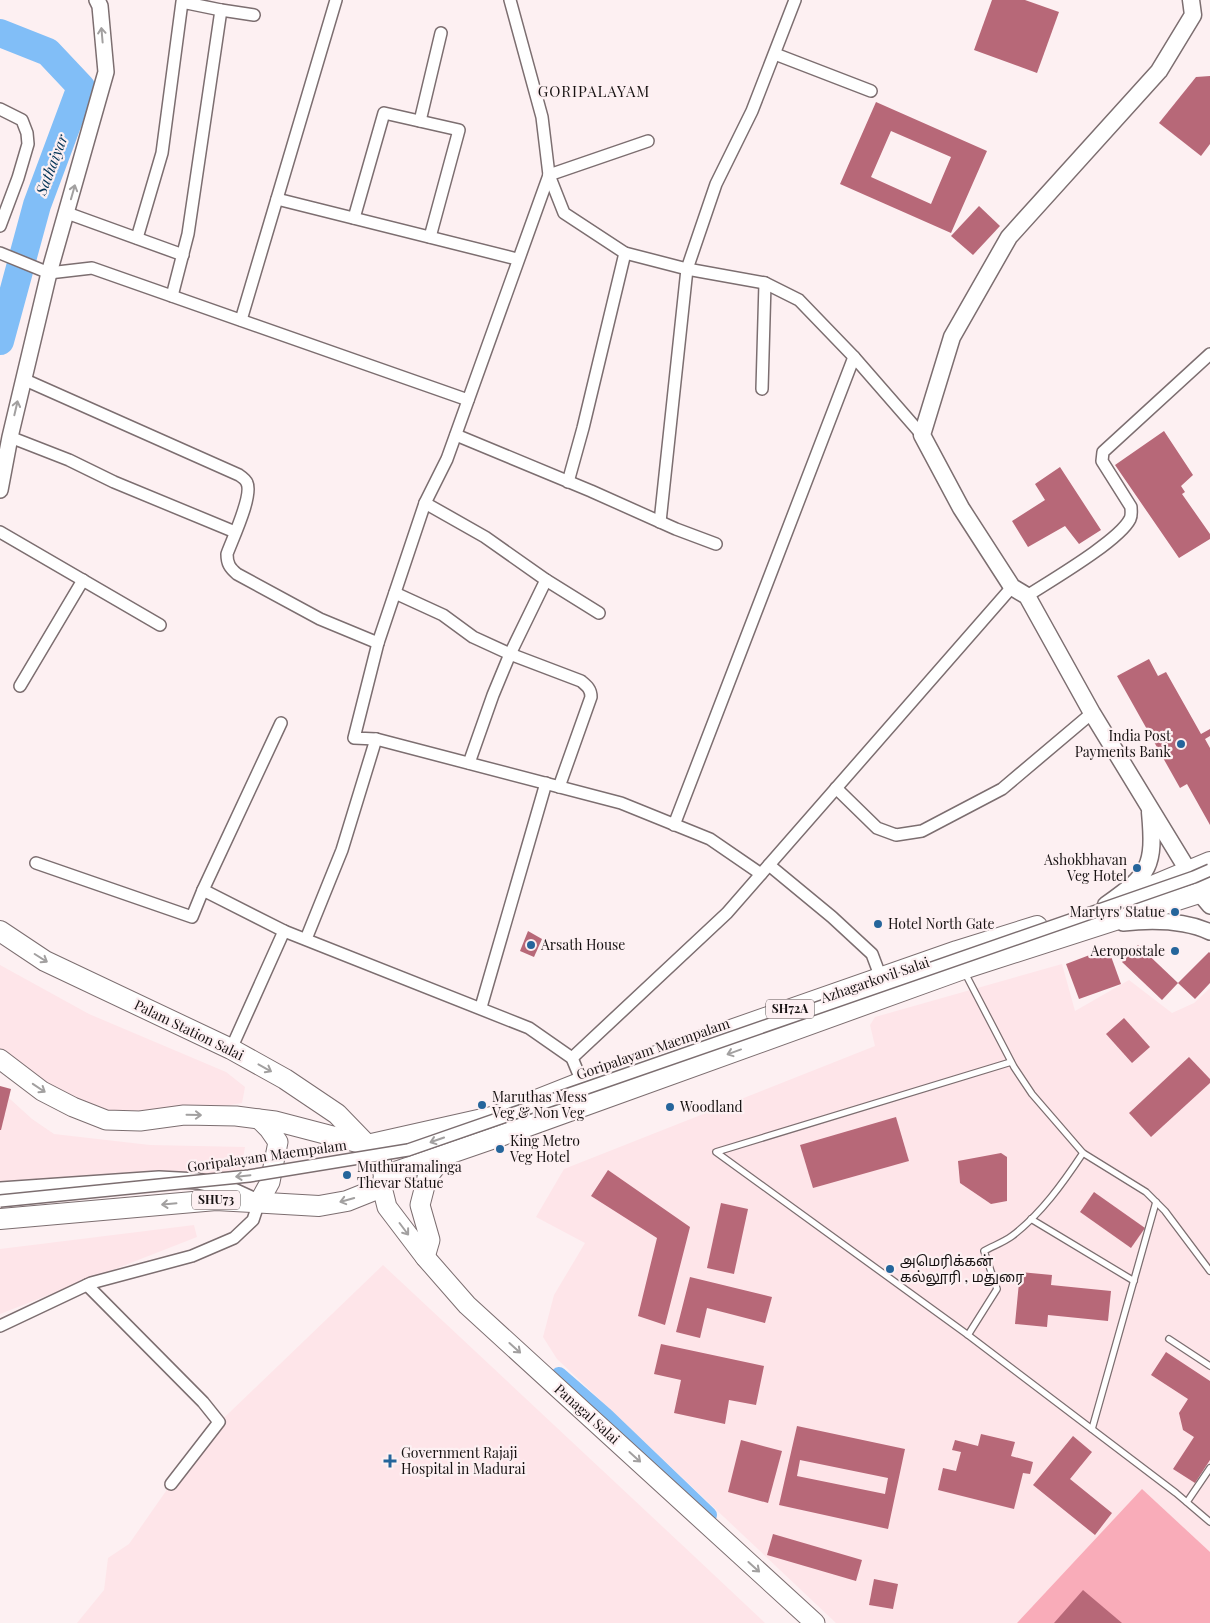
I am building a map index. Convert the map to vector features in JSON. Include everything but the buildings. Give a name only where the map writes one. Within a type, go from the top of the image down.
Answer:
[{"type":"highway","name":"Azhagarkovil Salai","points":[[367,1145],[496,1116],[582,1082],[966,948],[1106,905],[1210,862]]},
{"type":"highway","name":"Azhagarkovil Salai","points":[[383,1182],[444,1156],[963,969],[1096,926],[1206,895]]},
{"type":"highway","name":"Palam Station Salai","points":[[0,931],[45,961],[231,1049],[285,1079],[337,1114],[367,1145],[381,1162],[383,1182]]},
{"type":"highway","name":"SHU73","points":[[0,1219],[216,1200],[319,1206],[347,1200],[383,1182]]},
{"type":"main road","points":[[1189,872],[1092,713],[1027,596],[1012,586],[961,508],[922,435],[952,337],[1009,237],[1159,71],[1193,15],[1191,0]]},
{"type":"main road","points":[[1106,905],[1132,886],[1143,875],[1150,859],[1153,842],[1150,807]]},
{"type":"main road","points":[[0,1059],[42,1091],[73,1107],[106,1120],[140,1121],[184,1115],[236,1116],[275,1121],[367,1145]]},
{"type":"main road","points":[[259,1119],[278,1142],[270,1182],[259,1202]]},
{"type":"main road","points":[[425,1257],[430,1240],[420,1205],[428,1178],[444,1156]]},
{"type":"main road","name":"Panagal Salai","points":[[383,1182],[387,1207],[425,1257],[467,1306],[815,1623]]},
{"type":"street","points":[[0,490],[10,437],[49,273],[106,72],[100,6],[97,0]]},
{"type":"street","points":[[241,320],[336,0]]},
{"type":"street","points":[[510,0],[542,117],[549,175],[564,213],[626,253],[687,269],[765,283],[799,300],[854,357],[922,435]]},
{"type":"street","points":[[660,522],[687,269],[716,184],[752,111],[795,0]]},
{"type":"street","points":[[137,238],[162,153],[182,2],[254,15]]},
{"type":"street","points":[[172,296],[188,234],[221,10]]},
{"type":"street","points":[[420,121],[441,33]]},
{"type":"street","points":[[775,54],[871,91]]},
{"type":"street","points":[[0,110],[22,120],[27,133],[28,144],[18,178],[0,226]]},
{"type":"street","points":[[354,218],[384,114],[459,130],[430,237]]},
{"type":"street","points":[[549,175],[648,141]]},
{"type":"street","points":[[549,175],[517,259],[456,434],[425,503],[378,643],[354,738],[376,739],[621,803],[710,839],[765,870],[832,917],[872,954],[881,978]]},
{"type":"street","points":[[277,199],[517,259]]},
{"type":"street","points":[[67,213],[183,255]]},
{"type":"street","points":[[0,253],[49,273],[92,268],[468,400]]},
{"type":"street","points":[[568,482],[626,253]]},
{"type":"street","points":[[762,389],[765,283]]},
{"type":"street","points":[[1027,596],[1109,542],[1126,525],[1132,514],[1131,507],[1102,461],[1103,452],[1210,354]]},
{"type":"street","points":[[674,825],[854,357]]},
{"type":"street","points":[[23,380],[239,475],[247,482],[249,489],[227,554],[227,562],[230,568],[237,574],[320,619],[378,643]]},
{"type":"street","points":[[456,434],[660,522],[716,544]]},
{"type":"street","points":[[10,437],[69,460],[114,482],[235,532]]},
{"type":"street","points":[[425,503],[485,536],[546,580],[599,613]]},
{"type":"street","points":[[0,532],[160,625]]},
{"type":"street","points":[[20,686],[83,580]]},
{"type":"street","points":[[469,763],[510,654],[546,580]]},
{"type":"street","points":[[572,1058],[727,914],[1012,586]]},
{"type":"street","points":[[395,594],[443,616],[473,636],[510,654],[588,686],[591,692],[587,710],[559,787]]},
{"type":"street","points":[[836,788],[877,828],[896,835],[922,832],[1002,789],[1092,713]]},
{"type":"street","points":[[36,863],[192,917],[281,723]]},
{"type":"street","points":[[306,938],[342,850],[376,739]]},
{"type":"street","points":[[481,1008],[546,783]]},
{"type":"street","name":"Goripalayam Maempalam","points":[[0,1201],[249,1176],[408,1150],[1210,870]]},
{"type":"street","points":[[203,890],[284,930],[529,1028],[572,1058],[582,1082]]},
{"type":"street","points":[[1096,926],[1139,921],[1197,926],[1210,932]]},
{"type":"street","points":[[231,1049],[284,930]]},
{"type":"street","points":[[0,1190],[159,1179],[198,1181],[225,1187],[259,1202],[252,1220],[234,1238],[192,1256],[87,1285],[0,1326]]},
{"type":"street","points":[[87,1285],[203,1402],[220,1422],[171,1484]]},
{"type":"lane","points":[[963,969],[1011,1062],[1032,1094],[1083,1153],[1146,1192],[1165,1211],[1210,1271]]},
{"type":"lane","points":[[1011,1062],[716,1152],[968,1334],[1187,1502],[1210,1522]]},
{"type":"lane","points":[[968,1334],[997,1288],[984,1251],[1011,1237],[1031,1219],[1065,1180],[1083,1153]]},
{"type":"lane","points":[[1092,1429],[1156,1202]]},
{"type":"lane","points":[[1031,1219],[1134,1281]]},
{"type":"lane","points":[[1169,1339],[1210,1366]]},
{"type":"lane","points":[[1187,1502],[1210,1468]]},
{"type":"shaded area","name":"அமெரிக்கன் கல்லூரி , மதுரை","points":[[1062,964],[1075,1011],[1129,980],[1172,1013],[1194,1003],[1210,988],[1210,1623],[836,1623],[557,1359],[543,1337],[554,1295],[585,1243],[536,1217],[564,1169],[875,1046],[870,1025],[875,1017]]},
{"type":"shaded area","points":[[0,965],[89,1014],[226,1072],[245,1087],[242,1103],[142,1119],[98,1118],[0,1054]]},
{"type":"shaded area","points":[[0,1090],[32,1119],[54,1134],[150,1145],[245,1147],[242,1164],[235,1179],[0,1185]]},
{"type":"shaded area","points":[[194,1225],[197,1237],[0,1314],[0,1249]]},
{"type":"shaded area","name":"Government Rajaji Hospital in Madurai","points":[[383,1265],[765,1623],[77,1623],[104,1590],[108,1558],[129,1544],[203,1438]]},
{"type":"shaded area","points":[[1142,1489],[1210,1552],[1210,1623],[1017,1623]]},
{"type":"waterway","name":"Sathaiyar","points":[[0,33],[48,52],[81,87],[37,205],[0,341]]},
{"type":"waterway","points":[[559,1375],[606,1416],[709,1515]]},
{"type":"place","name":"India Post Payments Bank","points":[[1181,744]]},
{"type":"place","name":"Ashokbhavan Veg Hotel","points":[[1137,868]]},
{"type":"place","name":"Martyrs' Statue","points":[[1175,912]]},
{"type":"place","name":"Hotel North Gate","points":[[878,924]]},
{"type":"place","name":"Arsath House","points":[[531,945]]},
{"type":"place","name":"Aeropostale","points":[[1175,951]]},
{"type":"place","name":"Maruthas Mess Veg & Non Veg","points":[[482,1105]]},
{"type":"place","name":"Woodland","points":[[670,1107]]},
{"type":"place","name":"King Metro Veg Hotel","points":[[500,1149]]},
{"type":"place","name":"Muthuramalinga Thevar Statue","points":[[347,1175]]},
{"type":"place","name":"அமெரிக்கன் கல்லூரி , மதுரை","points":[[890,1269]]},
{"type":"place","name":"Government Rajaji Hospital in Madurai","points":[[390,1461]]},
{"type":"district","name":"GORIPALAYAM","points":[[594,92]]}]
